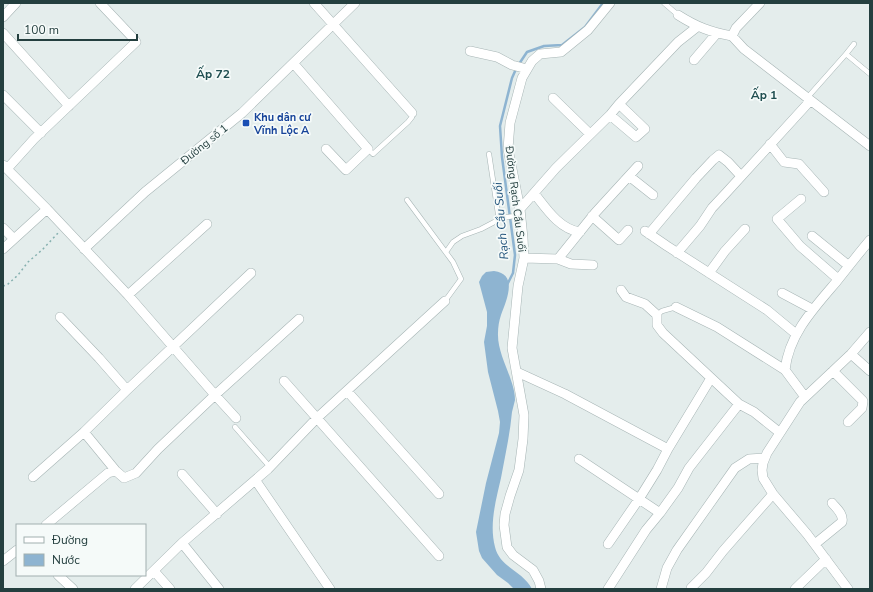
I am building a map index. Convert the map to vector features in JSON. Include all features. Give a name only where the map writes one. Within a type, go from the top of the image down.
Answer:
[{"type":"street","points":[[3,17],[16,3]]},
{"type":"street","points":[[100,3],[136,42],[5,167],[48,209],[128,295],[215,395],[236,423]]},
{"type":"street","points":[[314,3],[412,113]]},
{"type":"street","name":"Đường số 1","points":[[84,249],[145,192],[242,113],[355,3]]},
{"type":"street","points":[[470,51],[497,57],[520,67],[532,61],[540,54],[561,52],[588,30],[610,3]]},
{"type":"street","points":[[732,36],[736,28],[760,3]]},
{"type":"street","points":[[678,15],[697,27],[732,36],[744,49],[870,146]]},
{"type":"street","points":[[518,214],[556,168],[610,115],[618,104],[678,42],[697,27]]},
{"type":"street","points":[[3,33],[69,106]]},
{"type":"street","points":[[694,60],[717,33]]},
{"type":"street","points":[[294,64],[368,149],[346,170],[326,149]]},
{"type":"street","name":"Đường Rạch Cầu Suối","points":[[520,67],[522,78],[510,123],[508,149],[524,258],[518,286],[512,342],[524,415],[519,470],[505,514],[505,538],[507,547],[513,555],[532,570],[539,581],[541,589]]},
{"type":"street","points":[[3,95],[41,133]]},
{"type":"street","points":[[553,98],[590,134]]},
{"type":"street","points":[[677,253],[700,226],[712,208],[770,144],[808,99]]},
{"type":"street","points":[[610,115],[636,137],[645,129],[618,104]]},
{"type":"street","points":[[770,144],[784,162],[799,164],[824,192]]},
{"type":"street","points":[[741,176],[719,155],[647,232],[677,253],[767,310],[796,334]]},
{"type":"street","points":[[558,259],[592,216],[638,166]]},
{"type":"street","points":[[629,176],[653,195]]},
{"type":"street","points":[[534,193],[562,224],[568,229],[580,232]]},
{"type":"street","points":[[801,198],[777,219],[800,246],[838,279]]},
{"type":"street","points":[[3,249],[48,209]]},
{"type":"street","points":[[592,216],[619,240],[628,230]]},
{"type":"street","points":[[128,295],[207,224]]},
{"type":"street","points":[[3,228],[14,239]]},
{"type":"street","points":[[709,273],[725,251],[745,229]]},
{"type":"street","points":[[812,236],[849,266]]},
{"type":"street","points":[[785,370],[786,359],[796,334],[812,310],[870,240]]},
{"type":"street","points":[[524,258],[558,259],[572,264],[593,265]]},
{"type":"street","points":[[33,477],[84,432],[251,273]]},
{"type":"street","points":[[621,290],[626,297],[645,304],[657,315],[657,325],[663,333],[739,404],[754,412],[779,432]]},
{"type":"street","points":[[782,293],[812,310]]},
{"type":"street","points":[[136,588],[182,543],[256,481],[317,418],[445,301]]},
{"type":"street","points":[[676,307],[717,327],[785,370],[805,397]]},
{"type":"street","points":[[60,317],[127,390]]},
{"type":"street","points":[[84,432],[116,471],[124,478],[136,473],[158,449],[215,395],[299,319]]},
{"type":"street","points":[[848,589],[815,544],[773,494],[763,478],[762,470],[765,458],[779,432],[805,397],[851,354],[870,332]]},
{"type":"street","points":[[851,354],[870,371]]},
{"type":"street","points":[[833,371],[863,401],[862,408],[848,422]]},
{"type":"street","points":[[517,372],[565,394],[668,449]]},
{"type":"street","points":[[608,544],[657,470],[711,378]]},
{"type":"street","points":[[284,381],[439,556]]},
{"type":"street","points":[[347,391],[439,494]]},
{"type":"street","points":[[608,589],[646,530],[678,488],[689,468],[739,404]]},
{"type":"street","points":[[661,589],[667,568],[677,550],[735,468],[749,459],[765,458]]},
{"type":"street","points":[[579,459],[660,513]]},
{"type":"street","points":[[48,524],[108,473],[116,471]]},
{"type":"street","points":[[182,474],[217,514]]},
{"type":"street","points":[[256,481],[330,589]]},
{"type":"street","points":[[691,588],[706,573],[722,551],[773,494]]},
{"type":"street","points":[[815,544],[842,522],[842,516],[832,503]]},
{"type":"street","points":[[182,543],[219,589]]},
{"type":"street","points":[[4,559],[16,551]]},
{"type":"street","points":[[795,589],[826,559]]},
{"type":"street","points":[[154,571],[170,589]]},
{"type":"street","points":[[59,576],[71,589]]},
{"type":"lane","points":[[664,3],[678,15]]},
{"type":"lane","points":[[808,99],[854,44]]},
{"type":"lane","points":[[846,54],[870,74]]},
{"type":"lane","points":[[368,149],[373,154],[412,118],[412,113]]},
{"type":"lane","points":[[488,154],[500,219]]},
{"type":"lane","points":[[406,200],[453,262],[461,279],[445,301]]},
{"type":"lane","points":[[446,252],[455,240],[500,219],[518,214]]},
{"type":"lane","points":[[657,315],[662,311],[676,307]]},
{"type":"lane","points":[[236,423],[270,467]]},
{"type":"path","points":[[3,286],[7,285],[18,275],[28,262],[64,227]]},
{"type":"water","points":[[494,271],[502,273],[509,283],[508,296],[500,317],[498,342],[512,384],[515,400],[494,512],[493,538],[495,547],[502,560],[523,578],[532,589],[514,589],[497,575],[482,558],[479,551],[476,532],[486,483],[499,433],[500,422],[488,372],[484,342],[487,326],[487,312],[479,282],[486,272]]},
{"type":"waterway","name":"Rạch Cầu Suối","points":[[519,64],[527,52],[544,46],[562,45],[585,27],[603,3]]},
{"type":"waterway","name":"Rạch Cầu Suối","points":[[507,285],[513,273],[515,255],[502,157],[500,126],[512,78],[516,69]]},
{"type":"place","name":"Khu dân cư Vĩnh Lộc A","points":[[246,123]]},
{"type":"district","name":"Ấp 72","points":[[213,74]]},
{"type":"district","name":"Ấp 1","points":[[764,95]]}]
